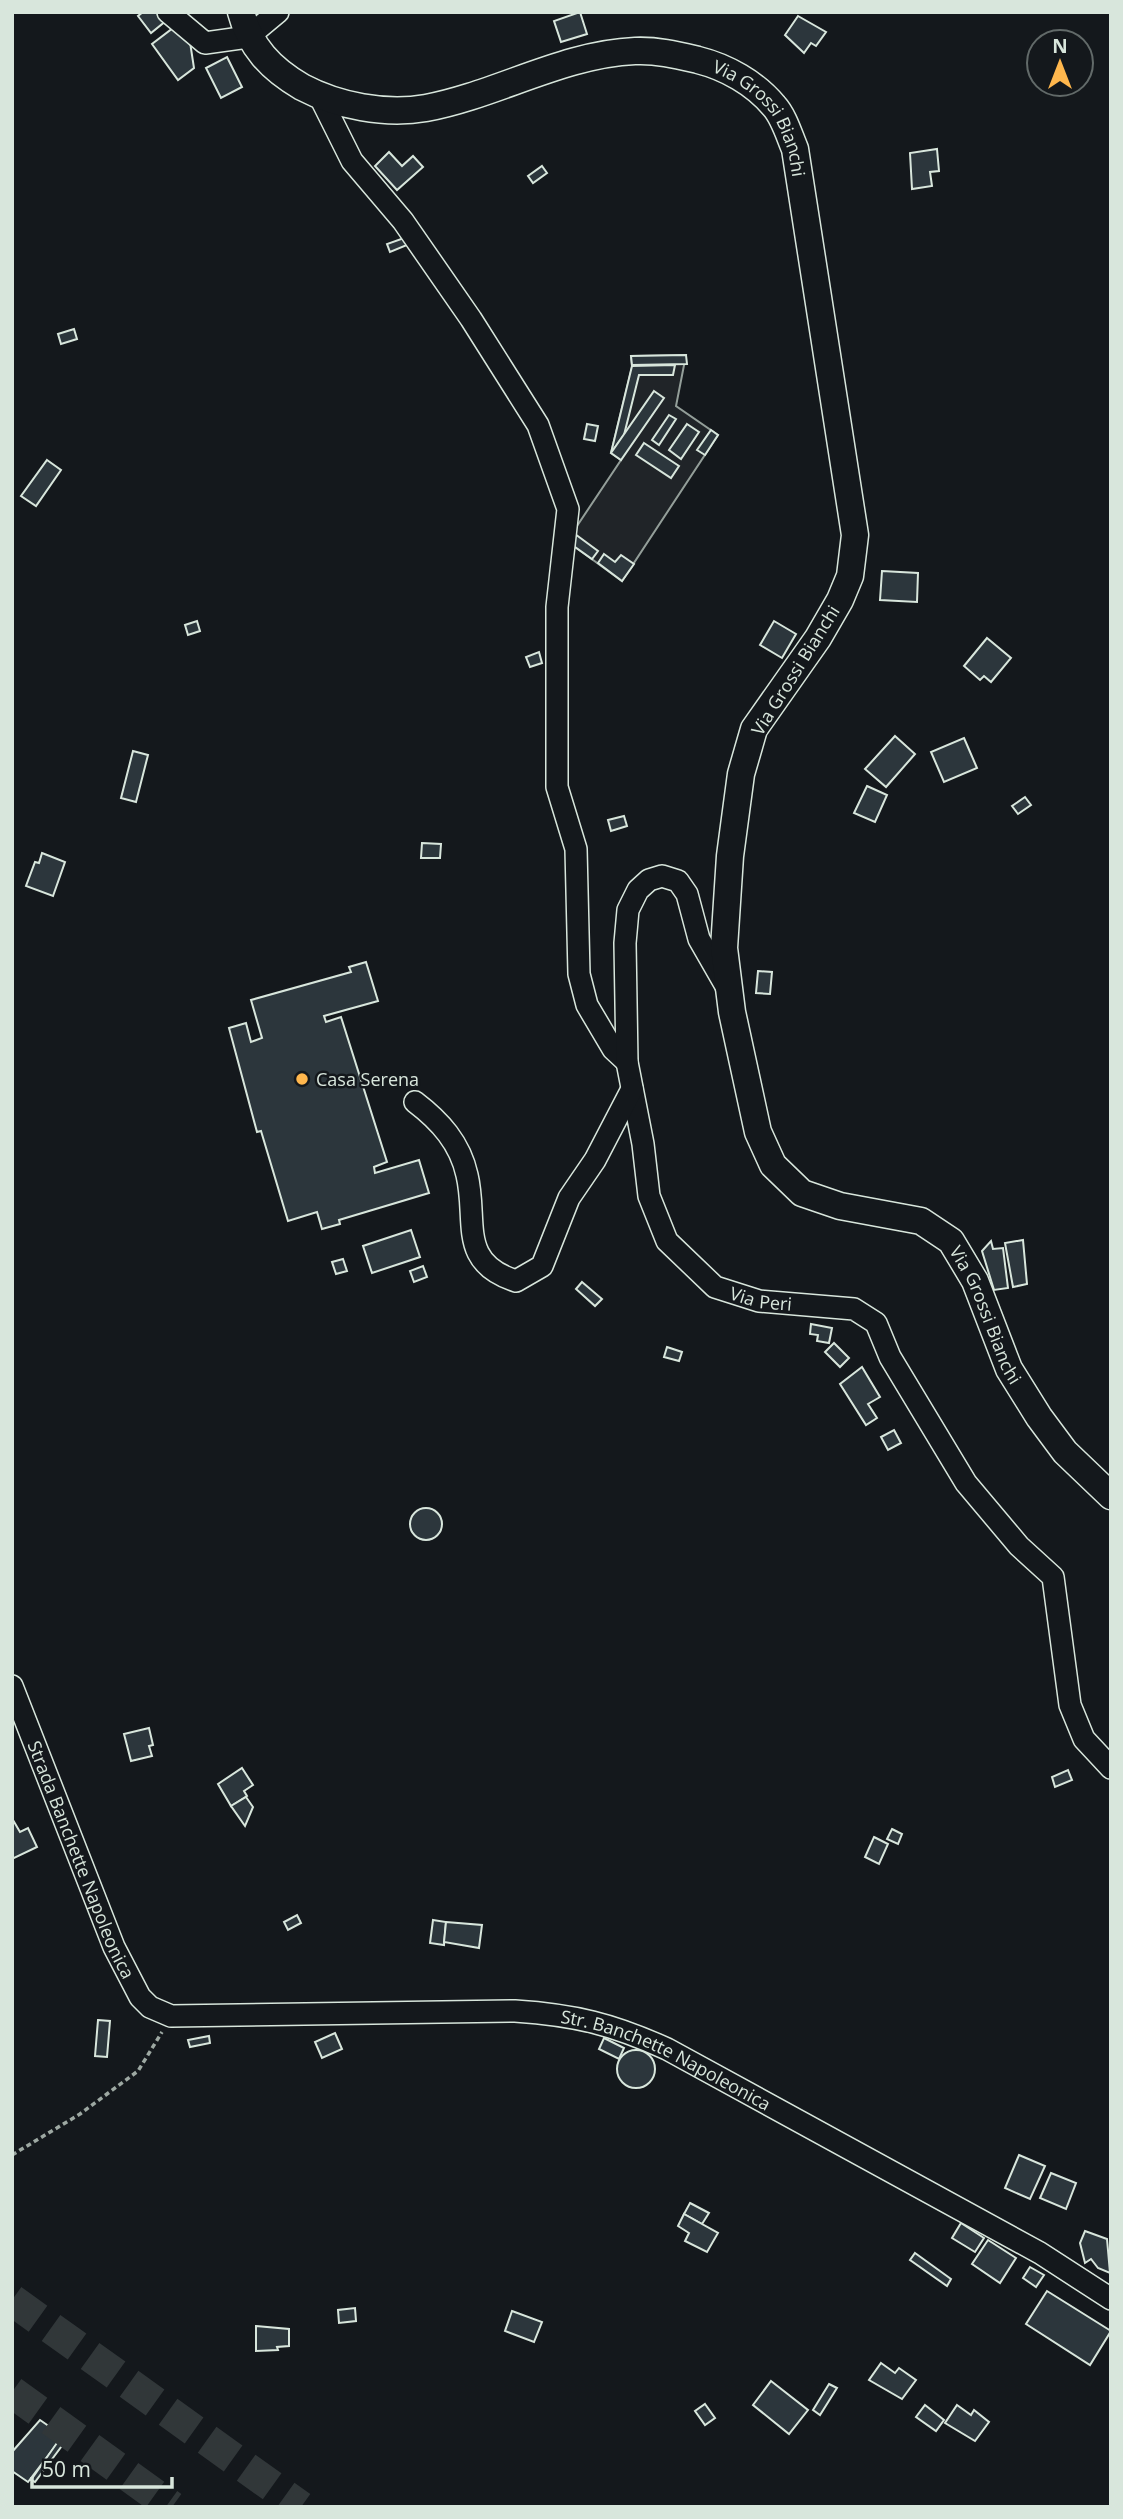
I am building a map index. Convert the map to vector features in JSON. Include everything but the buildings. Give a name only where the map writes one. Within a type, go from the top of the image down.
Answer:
[{"type":"main road","name":"Via Grossi Bianchi","points":[[244,24],[277,73],[320,97],[374,110],[424,108],[580,61],[633,51],[660,51],[709,63],[755,88],[776,107],[795,149],[855,535],[850,576],[840,600],[818,638],[754,729],[741,774],[730,856],[724,948],[727,987],[758,1132],[773,1165],[802,1193],[840,1206],[921,1221],[951,1241],[975,1281],[1009,1369],[1039,1417],[1065,1452],[1111,1496]]},
{"type":"street","points":[[168,12],[205,43],[244,24],[278,12]]},
{"type":"street","points":[[320,97],[352,161],[403,221],[538,425],[568,509],[556,607],[557,787],[576,849],[579,974],[587,1005],[613,1049],[627,1062]]},
{"type":"street","name":"Via Peri","points":[[727,987],[699,939],[687,894],[678,881],[662,876],[649,880],[638,890],[628,911],[625,943],[627,1062],[649,1196],[667,1241],[715,1287],[759,1301],[854,1308],[876,1323],[890,1357],[965,1483],[1019,1546],[1053,1577],[1070,1705],[1084,1740],[1111,1768]]},
{"type":"street","points":[[415,1102],[440,1122],[457,1148],[467,1175],[474,1248],[494,1274],[516,1281],[542,1266],[569,1198],[594,1160],[632,1089]]},
{"type":"street","name":"Strada Banchette Napoleonica","points":[[12,1686],[119,1959],[141,1997],[150,2007],[172,2015]]},
{"type":"street","name":"Str. Banchette Napoleonica","points":[[172,2015],[515,2011],[566,2014],[618,2027],[667,2049],[1040,2253],[1111,2299]]},
{"type":"path","points":[[12,2155],[80,2114],[138,2071],[172,2015]]},
{"type":"shaded area","points":[[686,355],[676,406],[718,435],[622,581],[567,541],[621,460],[611,453],[632,367],[631,356]]},
{"type":"tunnel","points":[[12,2300],[301,2507]]},
{"type":"tunnel","points":[[12,2392],[172,2507]]},
{"type":"place","name":"Casa Serena","points":[[302,1079]]}]
